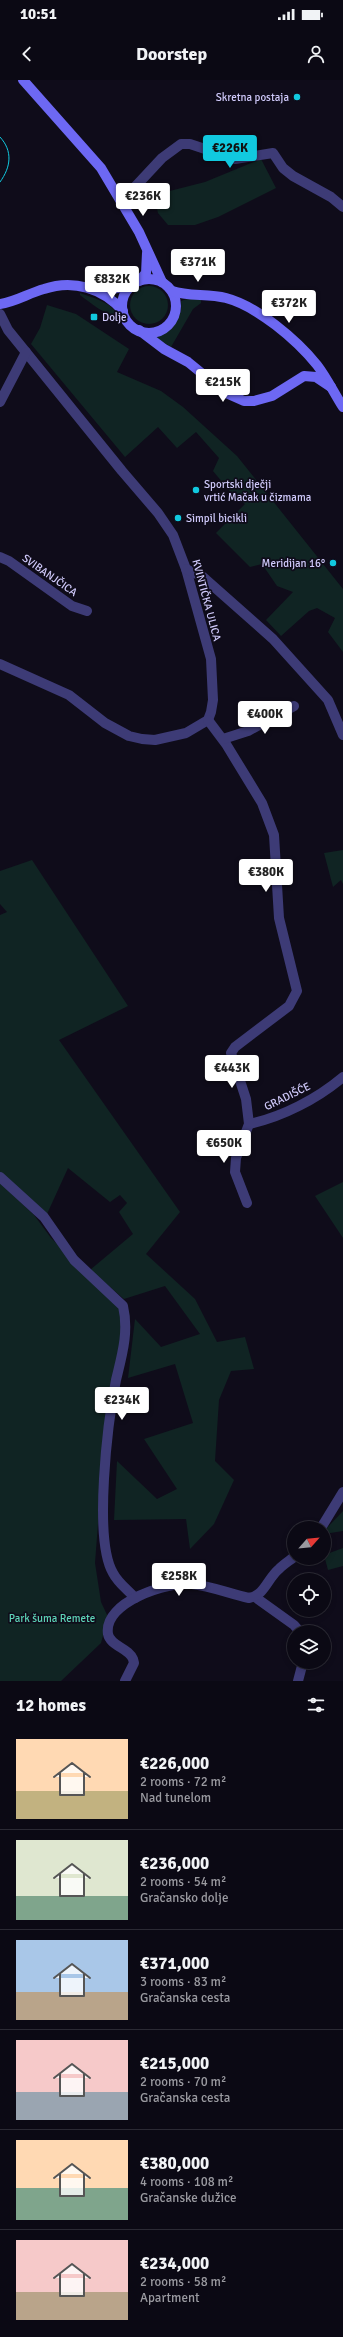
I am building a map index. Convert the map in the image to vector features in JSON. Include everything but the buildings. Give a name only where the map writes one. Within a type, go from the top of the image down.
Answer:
[{"type":"main road","points":[[23,80],[101,168],[119,197],[146,247],[162,282]]},
{"type":"main road","points":[[123,311],[126,293],[146,273],[146,247]]},
{"type":"main road","points":[[0,304],[55,286],[77,285],[92,288],[112,289],[154,279],[162,282],[172,291],[180,294],[220,296],[241,303],[261,316],[307,354],[318,366],[343,407]]},
{"type":"main road","points":[[92,288],[111,299],[123,311],[128,322],[164,349],[199,370],[226,392],[244,401],[254,401],[272,396],[304,376],[316,377],[331,387]]},
{"type":"main road","points":[[139,330],[154,332],[170,323],[176,308],[172,291]]},
{"type":"main road","points":[[298,379],[306,370],[308,364],[307,354]]},
{"type":"street","points":[[119,197],[141,182],[175,146],[190,144],[235,159],[273,152],[284,168],[294,176],[331,197],[343,208]]},
{"type":"street","name":"KVINTIČKA ULICA","points":[[0,314],[8,330],[158,513],[173,535],[186,569],[211,659],[213,700],[208,720]]},
{"type":"street","points":[[0,402],[26,352]]},
{"type":"street","name":"SVIBANJČICA","points":[[0,557],[9,561],[72,606],[88,611]]},
{"type":"street","points":[[186,569],[203,577],[273,639],[328,700],[343,735]]},
{"type":"street","points":[[0,664],[69,694],[105,724],[128,736],[142,740],[171,737],[198,728],[208,720],[223,739],[262,803],[274,835],[279,918],[297,991],[288,1006],[235,1047],[231,1053],[246,1099],[248,1124],[236,1158],[235,1172],[248,1204]]},
{"type":"street","points":[[223,739],[253,728],[294,706]]},
{"type":"street","name":"GRADIŠĆE","points":[[248,1124],[261,1121],[303,1104],[343,1077]]},
{"type":"street","points":[[0,1177],[44,1217],[74,1260],[123,1306],[126,1315],[125,1345],[116,1381],[106,1454],[103,1528],[112,1573],[136,1598]]},
{"type":"street","points":[[324,1521],[343,1492]]},
{"type":"street","points":[[124,1681],[134,1663],[133,1659],[113,1642],[108,1635],[108,1626],[112,1616],[136,1598],[159,1589],[190,1584],[248,1598],[255,1597],[261,1594],[278,1569],[287,1562]]},
{"type":"street","points":[[255,1597],[294,1625]]},
{"type":"street","points":[[298,1681],[301,1669]]},
{"type":"green space","points":[[261,159],[276,188],[218,217],[195,225],[168,225],[158,213],[154,195],[205,182]]},
{"type":"green space","points":[[121,277],[128,280],[105,283],[97,280],[98,278]]},
{"type":"green space","points":[[149,286],[159,289],[165,295],[168,305],[165,315],[159,321],[149,324],[139,321],[133,315],[130,305],[133,295],[139,289]]},
{"type":"green space","points":[[80,293],[97,299],[113,308],[119,318],[98,308],[80,295]]},
{"type":"green space","points":[[187,299],[201,299],[201,303],[193,309],[171,347],[156,338],[167,331],[175,323],[180,314],[181,301]]},
{"type":"green space","points":[[47,305],[76,314],[129,349],[117,372],[161,391],[183,407],[237,456],[343,589],[343,652],[328,632],[335,618],[317,608],[309,611],[281,636],[266,620],[293,592],[277,586],[262,564],[250,567],[216,533],[245,504],[233,495],[213,471],[219,458],[196,432],[177,448],[158,427],[125,457],[31,344],[40,328]]},
{"type":"green space","points":[[343,850],[343,884],[341,880],[333,887],[324,853]]},
{"type":"green space","points":[[32,860],[128,1006],[59,1040],[180,1212],[146,1254],[195,1299],[217,1342],[245,1337],[254,1369],[231,1371],[219,1400],[215,1461],[234,1480],[214,1524],[190,1549],[186,1519],[114,1520],[117,1461],[157,1499],[177,1489],[144,1439],[193,1423],[175,1364],[128,1378],[135,1319],[161,1347],[200,1334],[165,1286],[124,1299],[90,1270],[133,1234],[119,1212],[127,1203],[120,1195],[110,1202],[68,1168],[47,1214],[0,1181],[0,915],[7,912],[0,904],[0,871]]},
{"type":"green space","points":[[343,1182],[343,1238],[315,1196]]},
{"type":"green space","name":"Park šuma Remete","points":[[0,1183],[34,1215],[51,1238],[120,1305],[127,1326],[108,1393],[95,1563],[101,1602],[108,1617],[101,1643],[61,1681],[0,1681]]},
{"type":"green space","points":[[343,1511],[343,1531],[331,1533],[331,1524]]},
{"type":"green space","points":[[343,1548],[343,1566],[328,1570],[327,1565],[331,1565],[331,1552]]},
{"type":"tram line","points":[[0,137],[9,153],[8,165],[0,182]]},
{"type":"place","name":"Skretna postaja","points":[[297,97]]},
{"type":"place","name":"Dolje","points":[[94,317]]},
{"type":"place","name":"Sportski dječji vrtić Mačak u čizmama","points":[[196,490]]},
{"type":"place","name":"Simpil bicikli","points":[[178,518]]},
{"type":"place","name":"Meridijan 16°","points":[[333,563]]}]
